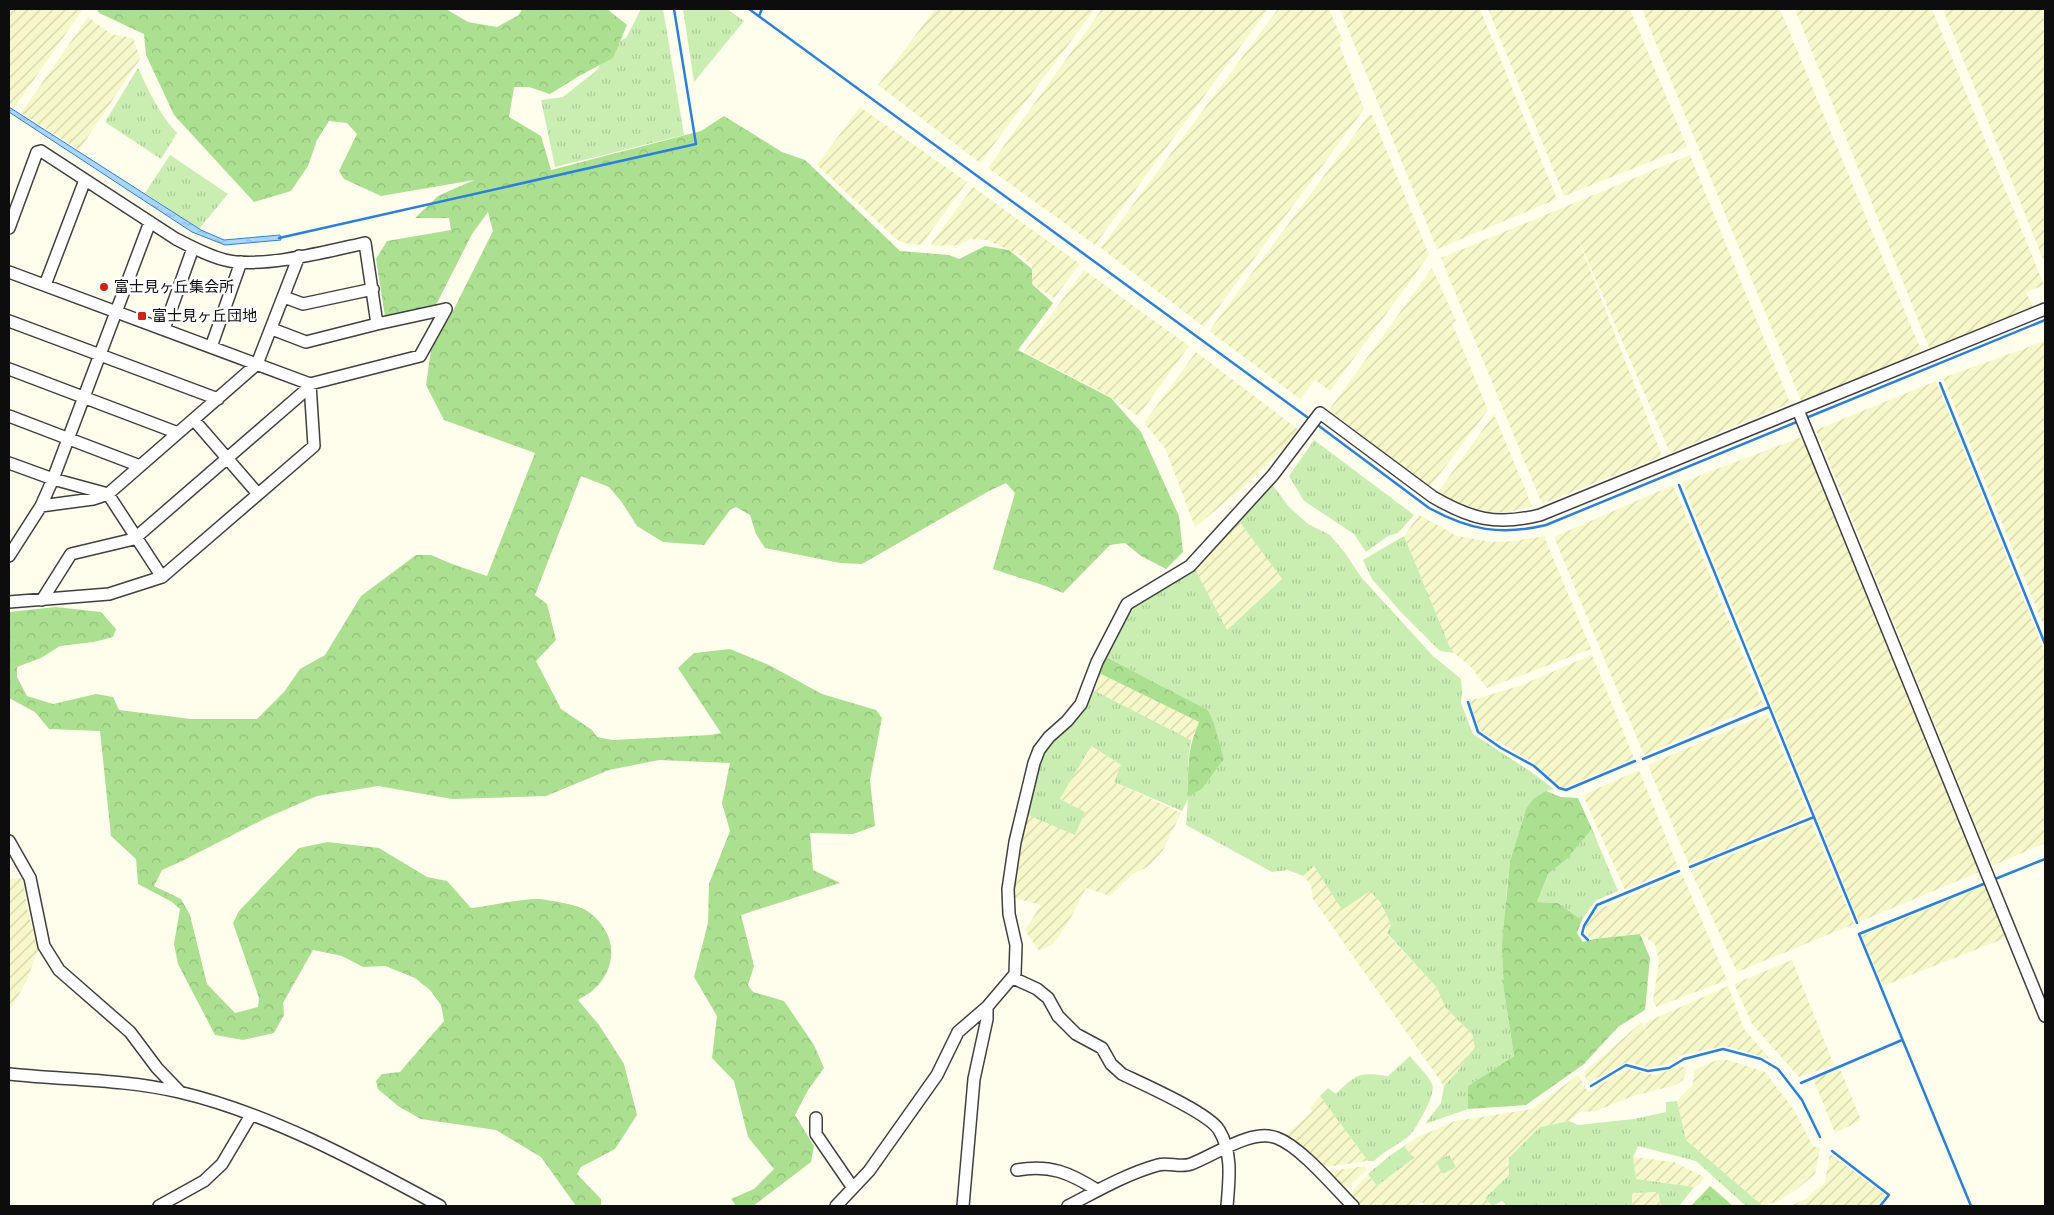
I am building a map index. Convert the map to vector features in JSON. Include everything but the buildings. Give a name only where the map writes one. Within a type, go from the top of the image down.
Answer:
[{"type":"street","points":[[9,228],[37,152],[41,151],[193,248],[225,260],[240,262],[299,256],[365,243],[378,324]]},
{"type":"street","points":[[45,285],[85,180]]},
{"type":"street","points":[[9,556],[41,506],[53,479],[150,222]]},
{"type":"street","points":[[164,329],[193,248]]},
{"type":"street","points":[[41,506],[93,499],[108,494],[257,364],[299,256]]},
{"type":"street","points":[[211,347],[240,262]]},
{"type":"street","points":[[9,272],[310,384],[420,356],[446,309],[306,342],[272,329]]},
{"type":"street","points":[[284,297],[303,304],[372,289]]},
{"type":"street","points":[[836,1206],[869,1171],[937,1075],[958,1032],[987,1007],[1013,978],[1016,969],[1016,945],[1009,914],[1008,889],[1015,842],[1029,782],[1039,750],[1048,737],[1067,721],[1081,704],[1097,662],[1127,604],[1190,566],[1273,475],[1320,413],[1450,507],[1472,516],[1514,520],[1540,515],[1800,412],[2045,310]]},
{"type":"street","points":[[9,322],[218,399]]},
{"type":"street","points":[[9,369],[178,433]]},
{"type":"street","points":[[42,600],[71,554],[134,539],[306,390],[310,384]]},
{"type":"street","points":[[9,602],[109,594],[162,577],[314,446],[310,384]]},
{"type":"street","points":[[1800,412],[2045,1016]]},
{"type":"street","points":[[9,416],[140,466]]},
{"type":"street","points":[[194,420],[258,494]]},
{"type":"street","points":[[9,462],[53,479],[108,494],[162,577]]},
{"type":"street","points":[[9,841],[30,878],[44,946],[59,970],[130,1032],[157,1068],[180,1092]]},
{"type":"street","points":[[1013,978],[1037,989],[1048,998],[1058,1016],[1076,1034],[1102,1048],[1111,1064],[1122,1074],[1213,1122],[1219,1130],[1226,1147],[1230,1172],[1227,1206]]},
{"type":"street","points":[[963,1206],[974,1079],[987,1019],[987,1007]]},
{"type":"street","points":[[9,1074],[141,1085],[180,1092],[251,1115],[355,1161],[440,1206]]},
{"type":"street","points":[[159,1206],[204,1181],[216,1170],[222,1164],[251,1115]]},
{"type":"street","points":[[816,1118],[816,1134],[853,1188]]},
{"type":"street","points":[[1068,1206],[1125,1177],[1160,1164],[1189,1165],[1226,1147],[1267,1136],[1276,1137],[1295,1148],[1353,1206]]},
{"type":"street","points":[[1017,1170],[1034,1167],[1052,1169],[1074,1176],[1097,1190]]},
{"type":"green space","points":[[9,9],[83,9],[14,108],[9,104]]},
{"type":"green space","points":[[97,9],[446,9],[468,22],[497,27],[519,15],[522,9],[607,9],[627,25],[613,58],[550,94],[529,87],[514,87],[509,117],[541,136],[551,170],[701,131],[724,116],[782,152],[805,160],[900,251],[949,255],[959,259],[985,246],[1009,250],[1032,269],[1032,284],[1053,303],[1018,350],[1111,398],[1141,432],[1179,516],[1183,552],[1166,569],[1141,556],[1125,543],[1110,545],[1063,593],[993,569],[1015,493],[1006,483],[862,564],[840,563],[765,548],[756,534],[750,515],[736,507],[730,510],[704,545],[663,542],[637,526],[621,501],[609,487],[581,476],[535,595],[547,604],[556,640],[536,661],[561,709],[592,730],[597,737],[613,740],[721,733],[678,668],[694,653],[730,649],[769,665],[822,694],[876,710],[882,718],[870,780],[875,826],[853,834],[810,833],[813,870],[840,883],[741,915],[754,966],[748,985],[753,992],[784,1001],[814,1045],[824,1068],[808,1090],[795,1115],[814,1146],[811,1162],[753,1206],[736,1206],[731,1199],[754,1189],[774,1169],[748,1137],[734,1081],[712,1058],[717,1016],[694,977],[708,923],[709,884],[730,831],[722,803],[730,763],[659,760],[609,770],[546,796],[452,799],[378,786],[317,796],[266,818],[162,870],[154,886],[181,899],[190,915],[207,984],[235,1013],[258,1007],[259,998],[233,923],[239,911],[299,848],[328,842],[379,848],[427,877],[447,881],[471,908],[540,899],[580,907],[595,917],[609,937],[611,960],[601,982],[591,992],[578,1000],[599,1025],[624,1064],[637,1115],[615,1149],[581,1167],[577,1174],[601,1199],[601,1205],[576,1206],[541,1157],[496,1130],[421,1119],[398,1106],[378,1089],[376,1081],[382,1074],[400,1072],[444,1021],[441,1005],[430,990],[415,978],[385,966],[363,967],[342,956],[313,950],[283,1003],[284,1015],[274,1033],[243,1040],[215,1035],[178,964],[174,944],[180,909],[172,902],[138,884],[136,859],[111,836],[100,731],[49,729],[35,712],[9,698],[9,612],[56,607],[101,612],[116,629],[113,637],[94,642],[60,646],[41,658],[17,667],[17,677],[27,696],[53,704],[96,694],[113,697],[119,710],[191,719],[257,719],[284,692],[300,669],[325,655],[361,596],[416,555],[431,555],[487,576],[535,453],[444,420],[426,385],[431,350],[493,231],[488,212],[472,234],[435,307],[385,317],[376,259],[387,241],[451,230],[449,218],[415,218],[438,196],[474,180],[381,196],[344,179],[339,171],[357,134],[347,123],[329,121],[317,140],[308,166],[291,191],[254,202],[174,115],[146,55],[144,34],[99,13]]},
{"type":"green space","points":[[641,9],[663,9],[684,135],[555,167],[541,100],[563,97],[598,69],[604,57],[603,50],[626,38]]},
{"type":"green space","points":[[683,9],[727,9],[744,21],[694,82]]},
{"type":"green space","points":[[935,9],[1095,9],[980,163],[878,85]]},
{"type":"green space","points":[[1102,9],[1268,9],[1095,245],[988,168]]},
{"type":"green space","points":[[1278,9],[1329,9],[1343,41],[1339,44],[1364,109],[1204,327],[1101,248]]},
{"type":"green space","points":[[1340,9],[1480,9],[1557,199],[1437,249]]},
{"type":"green space","points":[[1488,9],[1630,9],[1687,147],[1564,196]]},
{"type":"green space","points":[[1642,9],[1780,9],[1922,353],[1802,403]]},
{"type":"green space","points":[[1795,9],[1932,9],[2044,285],[2026,292],[2034,309],[1930,350]]},
{"type":"green space","points":[[1943,9],[2045,9],[2045,264]]},
{"type":"green space","points":[[88,17],[111,34],[133,38],[140,59],[79,150],[21,113]]},
{"type":"green space","points":[[138,68],[150,94],[177,133],[161,159],[105,122]]},
{"type":"green space","points":[[860,107],[967,182],[921,245],[904,243],[896,239],[817,165]]},
{"type":"green space","points":[[1369,115],[1372,115],[1429,255],[1330,391],[1315,380],[1300,399],[1209,331]]},
{"type":"green space","points":[[170,155],[228,194],[199,229],[145,193]]},
{"type":"green space","points":[[1690,155],[1790,403],[1670,453],[1575,231],[1662,456],[1542,504],[1441,258]]},
{"type":"green space","points":[[973,187],[1080,264],[1054,298],[1032,284],[1032,265],[1020,255],[1009,250],[986,240],[970,239],[960,245],[935,246],[931,244]]},
{"type":"green space","points":[[1432,268],[1456,321],[1452,323],[1488,410],[1430,487],[1329,410]]},
{"type":"green space","points":[[1084,270],[1189,346],[1138,416],[1104,393],[1024,352]]},
{"type":"green space","points":[[2045,341],[2045,629],[1943,378]]},
{"type":"green space","points":[[1196,352],[1299,430],[1287,445],[1245,486],[1195,527],[1165,448],[1144,423]]},
{"type":"green space","points":[[1936,381],[2045,653],[2045,843],[1992,866],[1816,430]]},
{"type":"green space","points":[[1494,414],[1532,506],[1509,512],[1490,512],[1461,508],[1438,492]]},
{"type":"green space","points":[[1802,437],[1979,872],[1859,922],[1682,482]]},
{"type":"green space","points":[[1314,440],[1414,515],[1398,533],[1388,536],[1366,552],[1354,534],[1304,501],[1289,476]]},
{"type":"green space","points":[[1272,484],[1289,507],[1308,524],[1330,535],[1361,577],[1433,656],[1461,679],[1461,703],[1473,734],[1554,789],[1546,791],[1526,809],[1510,861],[1506,899],[1504,991],[1514,1056],[1468,1086],[1468,1109],[1425,1124],[1441,1103],[1444,1086],[1475,1047],[1472,1034],[1445,1007],[1437,988],[1387,933],[1391,925],[1381,903],[1370,891],[1342,910],[1314,866],[1303,876],[1288,870],[1272,872],[1186,825],[1188,799],[1182,811],[1114,782],[1121,765],[1091,746],[1060,799],[1085,812],[1075,835],[1028,815],[1040,761],[1047,747],[1085,707],[1093,690],[1191,740],[1188,760],[1188,797],[1202,789],[1224,759],[1208,710],[1106,657],[1129,610],[1195,569],[1227,630],[1282,579],[1239,521]]},
{"type":"green space","points":[[1673,485],[1763,704],[1644,755],[1554,537]]},
{"type":"green space","points":[[1419,515],[1457,536],[1492,542],[1515,541],[1544,536],[1591,649],[1487,688],[1471,667],[1454,653],[1449,645],[1404,536]]},
{"type":"green space","points":[[1239,521],[1282,579],[1227,630],[1195,569]]},
{"type":"green space","points":[[1404,536],[1454,653],[1440,651],[1399,610],[1372,579],[1363,560]]},
{"type":"green space","points":[[1592,655],[1634,758],[1564,788],[1532,762],[1481,731],[1469,701],[1519,686]]},
{"type":"green space","points":[[1106,657],[1208,710],[1224,759],[1202,789],[1188,797],[1190,750],[1199,722],[1099,673]]},
{"type":"green space","points":[[1099,673],[1199,722],[1191,740],[1093,690]]},
{"type":"green space","points":[[1767,714],[1809,815],[1689,865],[1648,765]]},
{"type":"green space","points":[[1090,746],[1121,765],[1114,782],[1181,813],[1163,850],[1149,866],[1133,874],[1110,896],[1086,888],[1068,923],[1053,944],[1039,951],[1025,930],[1041,905],[1011,897],[1020,839],[1028,815],[1076,834],[1084,812],[1060,799]]},
{"type":"green space","points":[[1639,770],[1678,867],[1625,890],[1583,795]]},
{"type":"green space","points":[[1546,791],[1561,797],[1578,798],[1592,829],[1567,859],[1548,874],[1537,902],[1558,903],[1582,920],[1577,933],[1583,942],[1640,934],[1650,958],[1645,1010],[1618,1027],[1584,1064],[1526,1105],[1468,1109],[1468,1086],[1514,1056],[1504,991],[1502,944],[1510,861],[1526,809],[1533,799]]},
{"type":"green space","points":[[1811,822],[1854,924],[1737,972],[1691,871]]},
{"type":"green space","points":[[1592,829],[1618,891],[1595,901],[1582,920],[1558,903],[1537,902],[1548,874],[1567,859]]},
{"type":"green space","points":[[1314,866],[1370,891],[1381,903],[1391,925],[1387,934],[1437,988],[1445,1007],[1472,1034],[1476,1047],[1444,1086],[1313,899],[1311,885],[1303,876]]},
{"type":"green space","points":[[1682,874],[1727,980],[1656,1007],[1653,1001],[1659,961],[1655,944],[1640,934],[1594,939],[1586,935],[1586,926],[1597,910]]},
{"type":"green space","points":[[23,878],[27,907],[38,950],[27,980],[9,1012],[9,879]]},
{"type":"green space","points":[[1986,885],[2008,937],[1883,986],[1862,936]]},
{"type":"green space","points":[[1792,960],[1834,1065],[1799,1077],[1752,1024],[1734,984]]},
{"type":"green space","points":[[1728,986],[1744,1029],[1770,1059],[1725,1046],[1682,1055],[1670,1063],[1648,1068],[1629,1062],[1625,1063],[1588,1083],[1584,1072],[1642,1022],[1651,1047],[1644,1025],[1649,1021]]},
{"type":"green space","points":[[1410,1056],[1432,1084],[1433,1089],[1429,1103],[1409,1136],[1374,1161],[1368,1161],[1320,1096],[1328,1088],[1336,1094],[1348,1082],[1359,1076],[1370,1074],[1388,1076]]},
{"type":"green space","points":[[1717,1060],[1728,1060],[1765,1072],[1794,1110],[1813,1146],[1820,1148],[1815,1174],[1796,1190],[1778,1201],[1763,1206],[1686,1140],[1677,1101],[1693,1084],[1694,1070]]},
{"type":"green space","points":[[1686,1067],[1686,1073],[1683,1080],[1676,1085],[1633,1096],[1596,1111],[1580,1112],[1569,1121],[1539,1127],[1509,1175],[1485,1198],[1492,1206],[1425,1206],[1422,1202],[1413,1206],[1358,1206],[1348,1196],[1368,1174],[1377,1186],[1414,1158],[1404,1146],[1416,1138],[1455,1121],[1532,1109],[1578,1075],[1588,1092],[1627,1069],[1655,1075]]},
{"type":"green space","points":[[1840,1069],[1861,1120],[1835,1133],[1813,1078]]},
{"type":"green space","points":[[1320,1096],[1368,1161],[1320,1168],[1283,1136],[1312,1111],[1310,1108]]},
{"type":"green space","points":[[1677,1101],[1686,1140],[1763,1206],[1746,1206],[1696,1161],[1638,1146],[1633,1157],[1636,1179],[1694,1187],[1679,1206],[1661,1206],[1658,1192],[1632,1193],[1632,1206],[1508,1206],[1502,1201],[1492,1206],[1485,1198],[1509,1175],[1509,1158],[1540,1127],[1569,1121],[1578,1125],[1634,1119],[1666,1112],[1666,1102]]},
{"type":"green space","points":[[1404,1146],[1414,1158],[1377,1186],[1368,1174]]},
{"type":"green space","points":[[1830,1154],[1886,1195],[1877,1206],[1790,1206],[1806,1199],[1825,1182]]},
{"type":"green space","points":[[1449,1155],[1456,1167],[1443,1174],[1436,1162]]},
{"type":"green space","points":[[1633,1157],[1674,1162],[1704,1177],[1700,1184],[1694,1187],[1636,1179]]},
{"type":"green space","points":[[1365,1166],[1367,1169],[1344,1191],[1323,1172]]},
{"type":"green space","points":[[1710,1186],[1733,1206],[1691,1206]]},
{"type":"green space","points":[[1658,1192],[1661,1206],[1632,1206],[1631,1193]]},
{"type":"water","points":[[9,107],[201,230],[224,240],[280,235],[281,240],[225,245],[192,232],[9,112]]},
{"type":"waterway","points":[[279,238],[696,144],[674,9]]},
{"type":"waterway","points":[[749,9],[1311,420]]},
{"type":"waterway","points":[[759,16],[762,9]]},
{"type":"waterway","points":[[1806,418],[2045,320]]},
{"type":"waterway","points":[[1940,383],[2045,644]]},
{"type":"waterway","points":[[1315,423],[1429,508],[1472,526],[1486,529],[1514,530],[1546,525],[1799,421]]},
{"type":"waterway","points":[[1679,485],[1857,923]]},
{"type":"waterway","points":[[1468,702],[1478,732],[1501,748],[1534,766],[1559,788],[1566,790],[1635,761]]},
{"type":"waterway","points":[[1643,759],[1769,707]]},
{"type":"waterway","points":[[1690,867],[1814,817]]},
{"type":"waterway","points":[[1995,879],[2045,859]]},
{"type":"waterway","points":[[1588,940],[1582,934],[1584,926],[1597,905],[1679,871]]},
{"type":"waterway","points":[[1971,1206],[1859,934],[1986,883]]},
{"type":"waterway","points":[[1801,1083],[1902,1040]]},
{"type":"waterway","points":[[1591,1086],[1626,1065],[1648,1071],[1669,1068],[1684,1059],[1723,1049],[1761,1059],[1778,1069],[1802,1100],[1820,1137]]},
{"type":"waterway","points":[[1832,1151],[1889,1195],[1880,1206]]},
{"type":"place","name":"富士見ヶ丘集会所","points":[[104,287]]},
{"type":"place","name":"富士見ヶ丘団地","points":[[142,316]]}]
